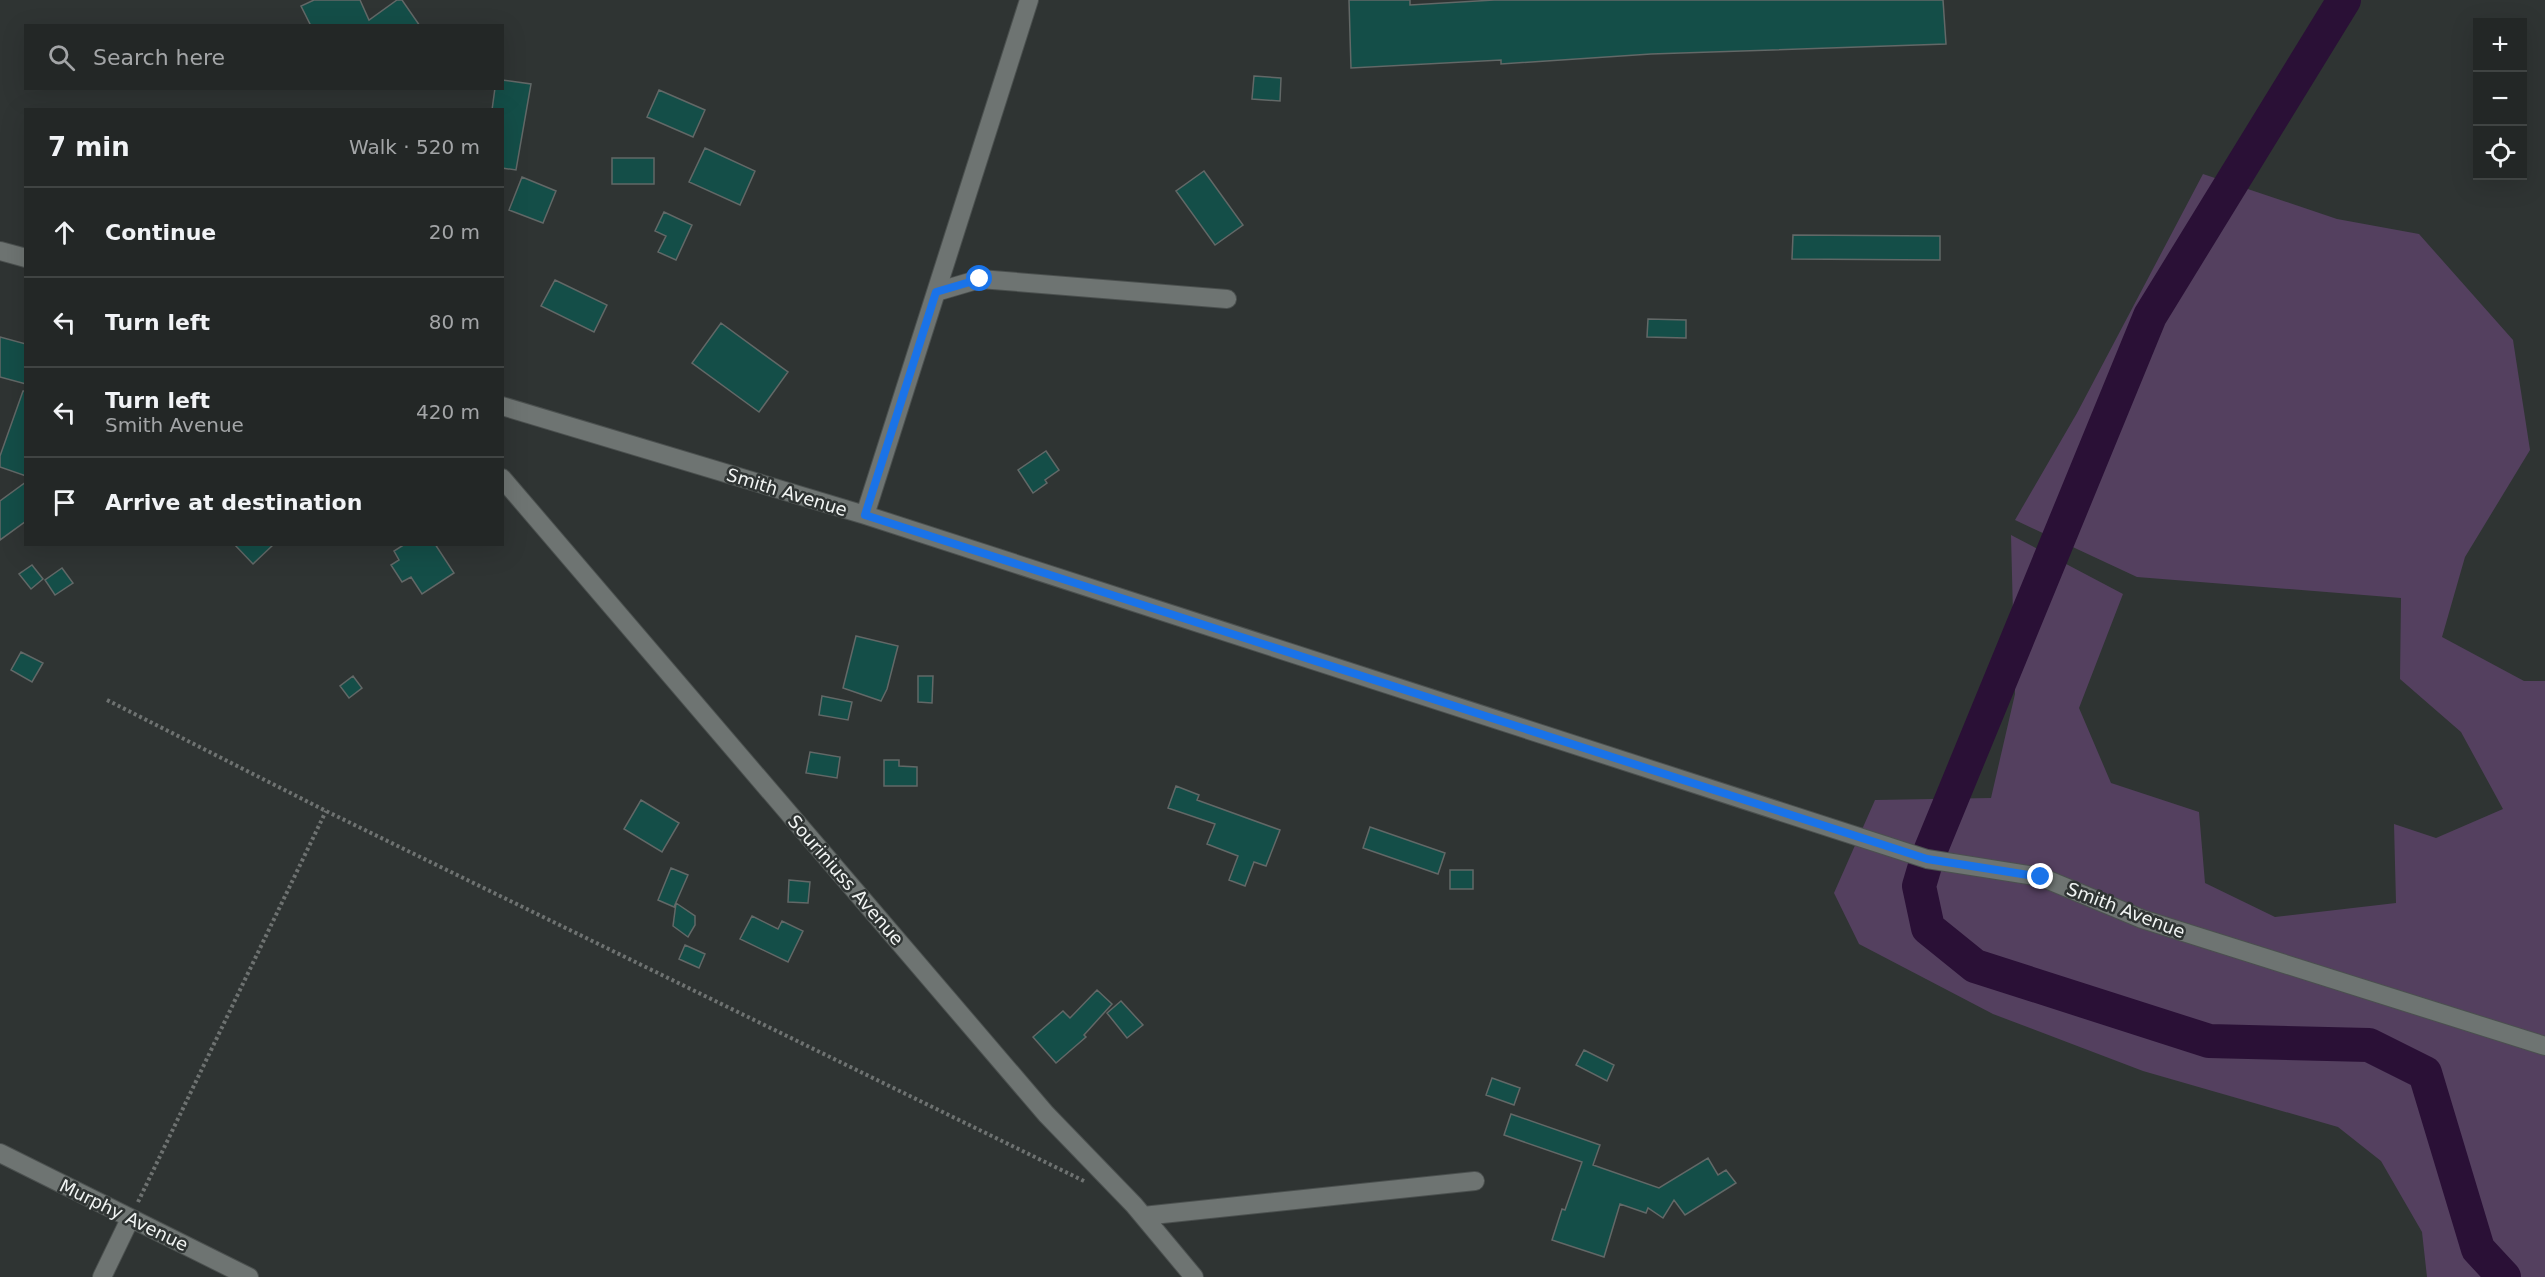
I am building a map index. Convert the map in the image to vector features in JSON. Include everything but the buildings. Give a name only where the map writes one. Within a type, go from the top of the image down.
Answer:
[{"type":"street","points":[[865,515],[1029,0]]},
{"type":"street","points":[[0,251],[24,257]]},
{"type":"street","points":[[936,292],[980,279],[1227,299]]},
{"type":"street","name":"Smith Avenue","points":[[504,407],[865,515],[1927,859],[2041,877],[2142,919],[2545,1046]]},
{"type":"street","name":"Souriniuss Avenue","points":[[504,480],[1046,1114],[1143,1216],[1194,1277]]},
{"type":"street","name":"Murphy Avenue","points":[[0,1153],[249,1277]]},
{"type":"street","points":[[1143,1216],[1475,1181]]},
{"type":"street","points":[[102,1277],[130,1219]]},
{"type":"path","points":[[107,700],[326,811],[1090,1184]]},
{"type":"path","points":[[130,1219],[326,811]]},
{"type":"shaded area","points":[[2203,174],[2337,219],[2419,234],[2513,340],[2530,450],[2465,557],[2442,637],[2524,681],[2545,681],[2545,1277],[2427,1277],[2422,1232],[2381,1161],[2338,1127],[2143,1071],[1993,1014],[1859,944],[1834,893],[1875,800],[1991,798],[2015,694],[2011,535],[2123,594],[2079,708],[2111,783],[2199,812],[2205,883],[2275,917],[2396,903],[2394,824],[2436,838],[2503,809],[2461,732],[2400,679],[2401,598],[2137,577],[2015,520],[2077,413]]},
{"type":"waterway","points":[[2344,0],[2150,316],[1927,859],[1919,886],[1928,928],[1975,966],[2209,1041],[2369,1045],[2425,1073],[2478,1249],[2504,1277]]},
{"type":"route","points":[[980,279],[936,292],[865,515],[1927,859],[2041,877]]}]
